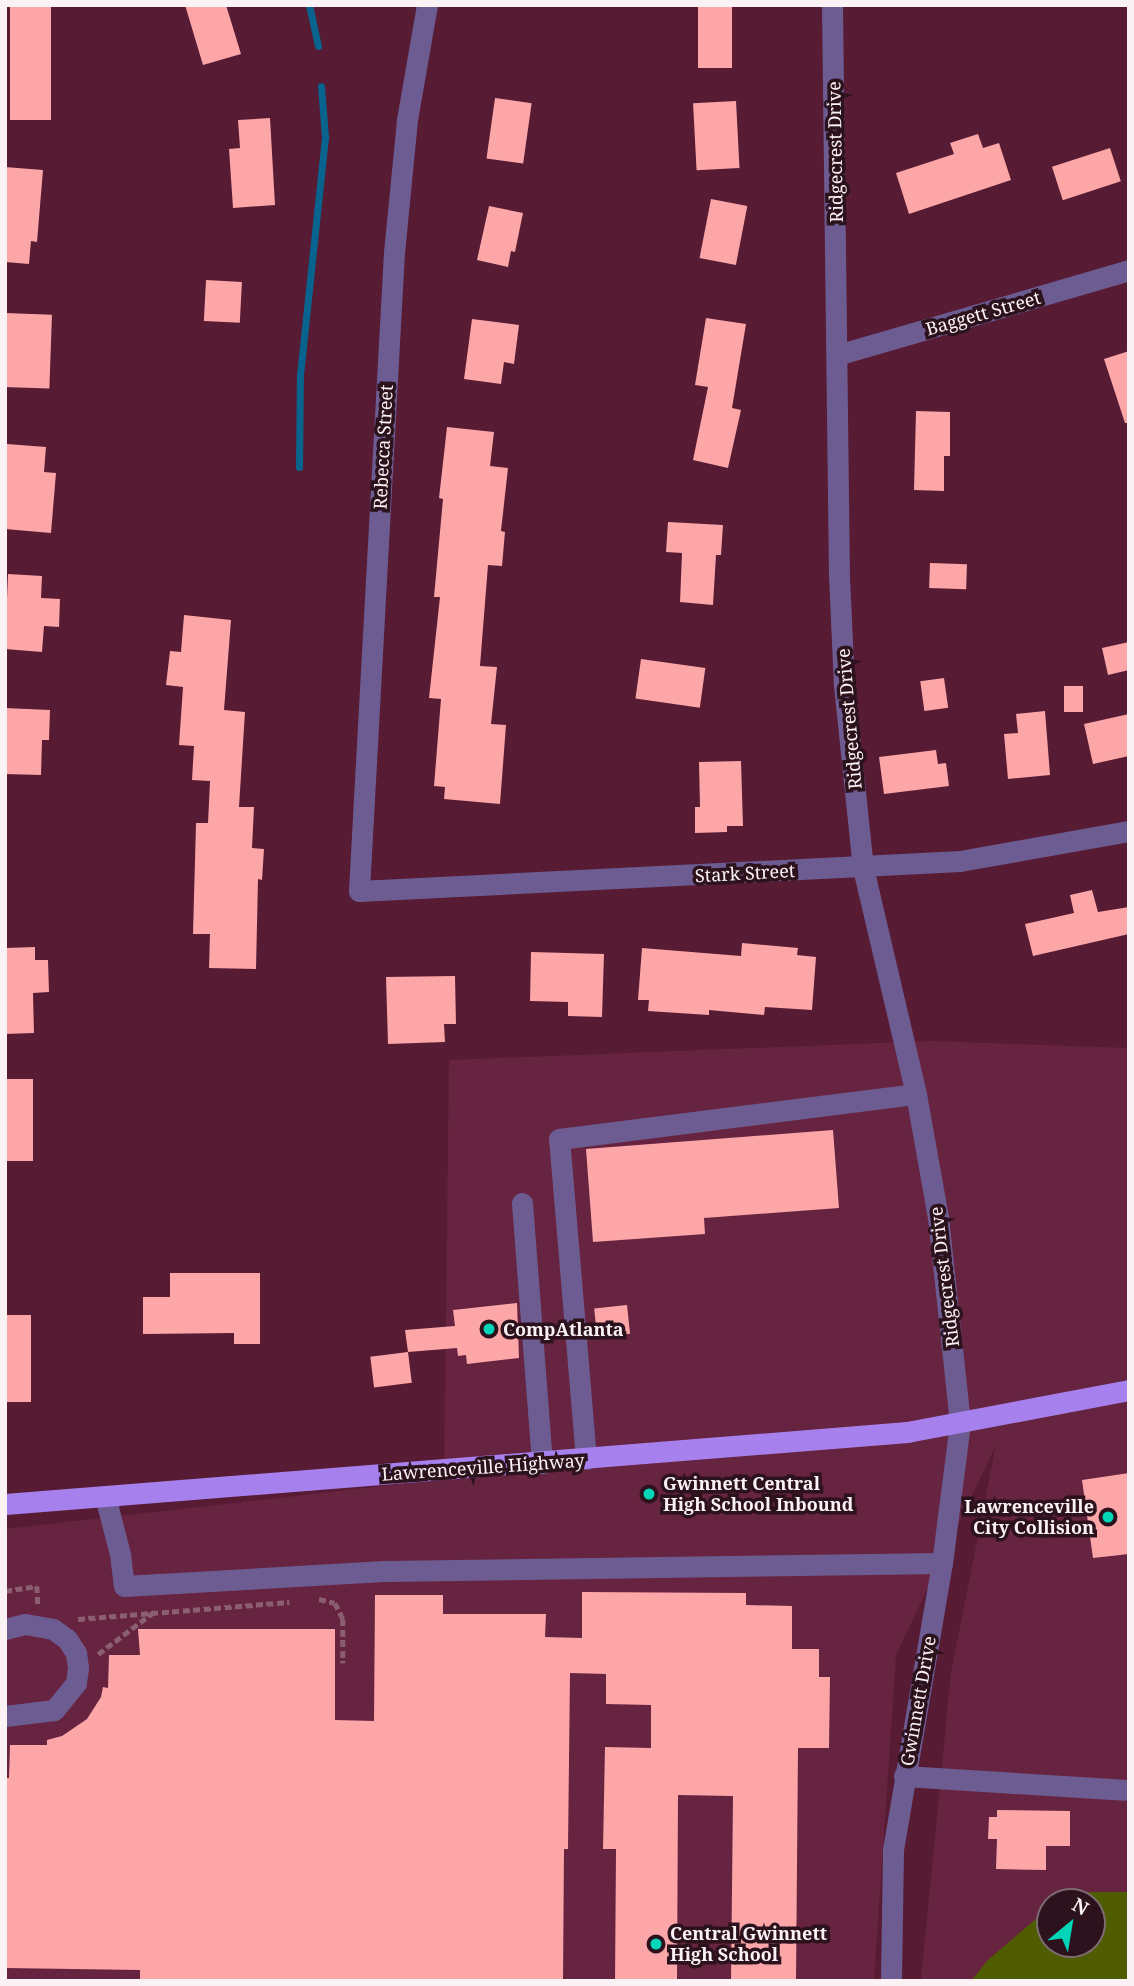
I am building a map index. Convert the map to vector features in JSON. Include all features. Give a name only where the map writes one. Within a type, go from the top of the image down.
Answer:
[{"type":"main road","name":"Lawrenceville Highway","points":[[5,1504],[865,1436],[960,1423],[1129,1390]]},
{"type":"street","name":"Rebecca Street","points":[[359,891],[394,252],[407,120],[427,5]]},
{"type":"street","name":"Ridgecrest Drive","points":[[832,5],[839,576],[844,685],[863,868],[916,1094],[938,1217],[960,1423]]},
{"type":"street","name":"Baggett Street","points":[[838,355],[1129,270]]},
{"type":"street","name":"Stark Street","points":[[359,891],[863,868],[960,861],[1129,831]]},
{"type":"street","points":[[586,1460],[559,1139],[916,1094]]},
{"type":"street","points":[[522,1203],[542,1463]]},
{"type":"street","name":"Gwinnett Drive","points":[[891,1981],[893,1851],[942,1563],[960,1423]]},
{"type":"street","points":[[105,1496],[120,1554],[124,1586],[388,1571],[942,1563]]},
{"type":"street","points":[[5,1629],[25,1623],[53,1629],[67,1639],[76,1653],[78,1668],[76,1683],[54,1710],[5,1716]]},
{"type":"street","points":[[904,1776],[1124,1790]]},
{"type":"path","points":[[310,1600],[335,1603],[343,1619],[343,1663]]},
{"type":"path","points":[[70,1619],[156,1610],[298,1601]]},
{"type":"path","points":[[92,1659],[156,1610]]},
{"type":"shaded area","points":[[930,1041],[1129,1048],[1129,1981],[921,1981],[951,1672],[996,1445],[896,1655],[874,1981],[5,1981],[5,1529],[444,1479],[449,1060]]},
{"type":"green space","points":[[1106,1892],[1129,1892],[1129,1981],[971,1981],[988,1960],[1036,1919],[1036,1958],[1106,1958]]},
{"type":"building","points":[[10,5],[51,5],[51,120],[10,120]]},
{"type":"building","points":[[185,5],[226,5],[241,54],[203,65]]},
{"type":"building","points":[[698,5],[732,5],[732,68],[698,68]]},
{"type":"building","points":[[495,98],[532,103],[523,164],[487,158]]},
{"type":"building","points":[[736,101],[740,168],[697,170],[693,103]]},
{"type":"building","points":[[270,118],[275,205],[233,208],[229,149],[240,148],[238,120]]},
{"type":"building","points":[[978,134],[983,148],[999,143],[1011,180],[909,214],[896,173],[954,154],[950,143]]},
{"type":"building","points":[[1110,148],[1121,181],[1063,200],[1052,167]]},
{"type":"building","points":[[5,167],[43,170],[37,242],[31,241],[29,264],[5,262]]},
{"type":"building","points":[[711,199],[747,206],[736,265],[700,258]]},
{"type":"building","points":[[489,206],[523,213],[515,252],[511,251],[508,267],[477,260]]},
{"type":"building","points":[[206,280],[242,282],[240,323],[204,321]]},
{"type":"building","points":[[5,313],[52,315],[49,389],[5,387]]},
{"type":"building","points":[[706,318],[746,324],[732,408],[741,410],[728,468],[693,460],[708,387],[695,385]]},
{"type":"building","points":[[472,319],[519,325],[514,364],[504,362],[501,384],[464,379]]},
{"type":"building","points":[[1129,351],[1129,423],[1125,423],[1104,359]]},
{"type":"building","points":[[916,411],[950,412],[950,456],[944,456],[944,491],[914,490]]},
{"type":"building","points":[[447,427],[494,432],[490,466],[508,468],[501,531],[505,532],[502,566],[488,565],[480,666],[497,667],[491,724],[506,725],[500,804],[444,799],[445,787],[434,786],[441,699],[429,698],[440,597],[434,597],[443,499],[439,498]]},
{"type":"building","points":[[7,444],[46,447],[44,472],[56,473],[51,533],[5,529]]},
{"type":"building","points":[[668,522],[723,525],[721,555],[716,555],[713,605],[680,602],[682,553],[666,552]]},
{"type":"building","points":[[930,563],[967,564],[966,589],[929,588]]},
{"type":"building","points":[[8,574],[42,576],[41,598],[60,599],[59,627],[44,626],[42,652],[5,649]]},
{"type":"building","points":[[184,615],[231,620],[224,710],[245,712],[239,807],[254,807],[252,848],[264,849],[262,880],[258,879],[256,969],[209,968],[210,934],[193,934],[196,823],[208,823],[210,781],[192,780],[194,746],[179,745],[183,687],[166,685],[170,651],[181,652]]},
{"type":"building","points":[[1129,642],[1129,670],[1108,675],[1102,648]]},
{"type":"building","points":[[641,659],[705,668],[700,708],[635,699]]},
{"type":"building","points":[[944,678],[948,708],[924,711],[920,681]]},
{"type":"building","points":[[1064,686],[1083,686],[1083,712],[1064,712]]},
{"type":"building","points":[[5,708],[50,710],[49,740],[42,740],[41,775],[5,774]]},
{"type":"building","points":[[1045,711],[1050,775],[1008,779],[1004,734],[1018,733],[1016,714]]},
{"type":"building","points":[[1129,714],[1129,756],[1093,764],[1084,724]]},
{"type":"building","points":[[936,750],[938,764],[946,763],[949,786],[884,794],[879,757]]},
{"type":"building","points":[[741,761],[743,826],[727,826],[727,832],[695,833],[695,807],[700,807],[699,762]]},
{"type":"building","points":[[1092,890],[1098,912],[1129,907],[1129,934],[1033,956],[1025,924],[1074,913],[1070,895]]},
{"type":"building","points":[[742,943],[798,948],[797,955],[816,957],[812,1010],[765,1007],[764,1015],[709,1010],[709,1015],[648,1011],[649,1000],[638,1000],[642,948],[741,956]]},
{"type":"building","points":[[35,947],[35,960],[48,960],[49,992],[33,993],[34,1033],[5,1034],[5,948]]},
{"type":"building","points":[[531,952],[604,954],[602,1017],[568,1016],[568,1002],[530,1001]]},
{"type":"building","points":[[455,976],[456,1024],[444,1024],[445,1042],[388,1044],[386,977]]},
{"type":"building","points":[[5,1079],[33,1079],[33,1161],[5,1161]]},
{"type":"building","points":[[833,1130],[839,1208],[704,1218],[705,1234],[593,1242],[586,1149]]},
{"type":"building","points":[[170,1273],[260,1273],[260,1344],[234,1344],[234,1333],[143,1334],[143,1297],[170,1297]]},
{"type":"building","name":"CompAtlanta","points":[[517,1303],[519,1358],[467,1364],[466,1355],[458,1356],[457,1348],[408,1352],[405,1330],[455,1326],[453,1310]]},
{"type":"building","points":[[627,1305],[630,1334],[597,1337],[594,1308]]},
{"type":"building","points":[[5,1315],[31,1315],[31,1402],[5,1402]]},
{"type":"building","points":[[408,1352],[412,1383],[374,1387],[370,1357]]},
{"type":"building","name":"Lawrenceville City Collision","points":[[1129,1473],[1129,1554],[1093,1558],[1082,1480]]},
{"type":"building","points":[[582,1592],[746,1593],[746,1605],[792,1606],[792,1649],[819,1649],[819,1677],[830,1677],[829,1748],[798,1748],[796,1981],[731,1981],[733,1796],[678,1795],[677,1981],[615,1981],[616,1849],[603,1849],[605,1747],[651,1748],[651,1705],[606,1704],[606,1674],[570,1673],[563,1981],[140,1981],[140,1970],[5,1968],[5,1778],[9,1778],[10,1745],[47,1745],[47,1740],[62,1736],[87,1719],[101,1697],[103,1687],[108,1688],[109,1655],[140,1655],[138,1629],[335,1629],[335,1720],[374,1721],[375,1595],[443,1595],[443,1614],[546,1614],[545,1637],[582,1638]]},
{"type":"building","points":[[997,1810],[1070,1811],[1070,1846],[1046,1846],[1046,1870],[996,1869],[997,1839],[988,1839],[989,1817],[997,1817]]},
{"type":"waterway","points":[[309,5],[318,46]]},
{"type":"waterway","points":[[299,467],[300,375],[325,137],[321,86]]},
{"type":"place","name":"CompAtlanta","points":[[489,1329]]},
{"type":"place","name":"Gwinnett Central High School Inbound","points":[[649,1494]]},
{"type":"place","name":"Lawrenceville City Collision","points":[[1108,1517]]},
{"type":"place","name":"Central Gwinnett High School","points":[[656,1944]]}]
